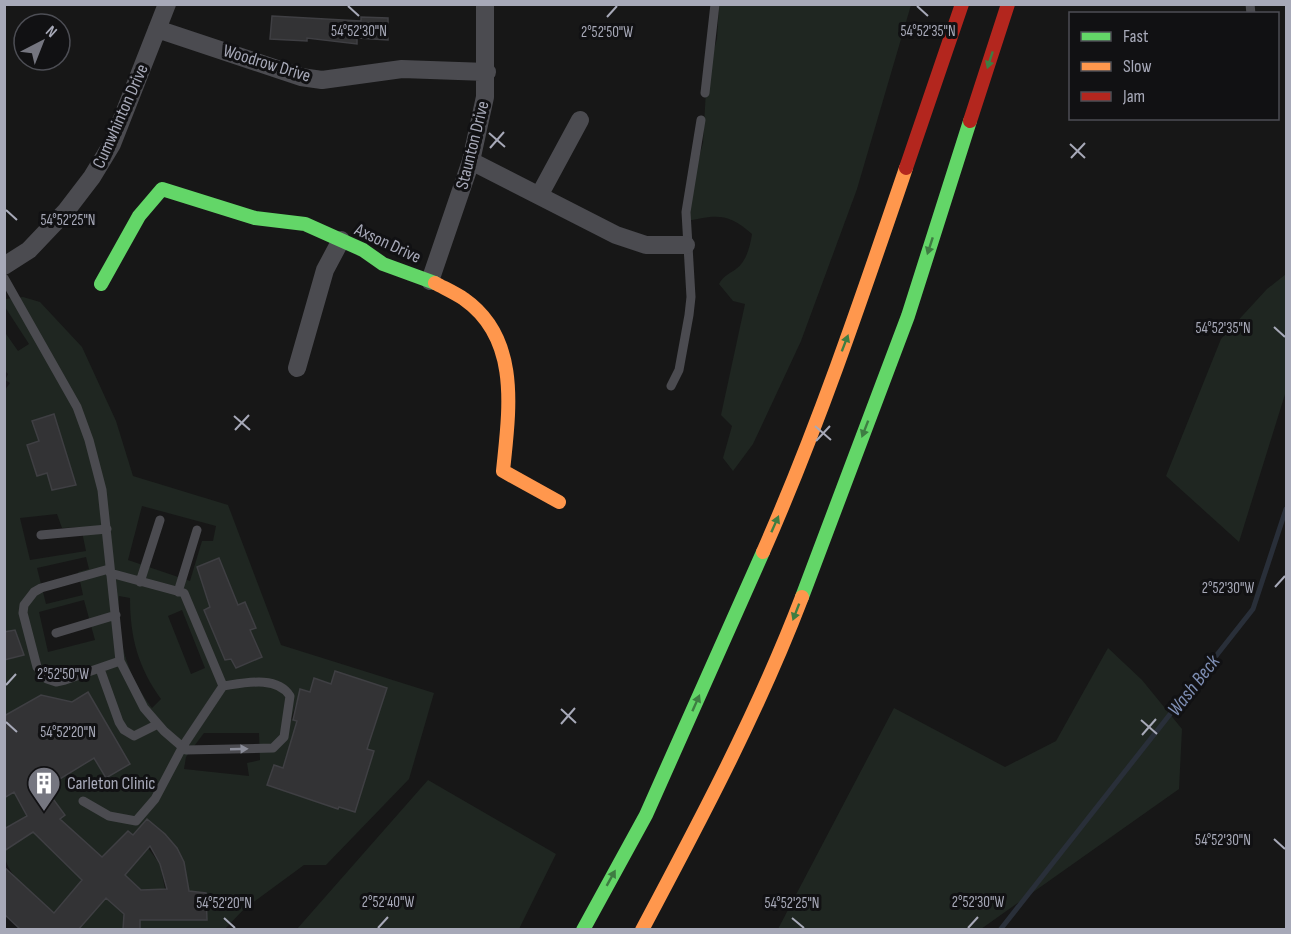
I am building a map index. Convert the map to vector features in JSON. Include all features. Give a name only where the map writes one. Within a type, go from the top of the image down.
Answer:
[{"type":"main road","points":[[583,930],[646,814],[789,492],[860,304],[962,4]]},
{"type":"main road","points":[[642,930],[715,794],[783,646],[908,316],[1008,4]]},
{"type":"main road","name":"Axson Drive","points":[[101,284],[139,216],[162,189],[255,218],[305,224],[363,250],[383,264],[430,281],[464,299],[486,320],[504,354],[509,401],[503,471],[559,502]]},
{"type":"street","name":"Cumwhinton Drive","points":[[4,266],[29,249],[66,211],[92,177],[112,144],[167,4]]},
{"type":"street","name":"Staunton Drive","points":[[430,281],[471,161],[485,98],[487,72],[485,4]]},
{"type":"street","name":"Woodrow Drive","points":[[157,29],[301,77],[322,80],[402,69],[487,72]]},
{"type":"street","points":[[540,194],[580,120]]},
{"type":"street","points":[[471,161],[540,194],[616,235],[646,245],[686,245]]},
{"type":"street","points":[[297,368],[325,270],[341,240]]},
{"type":"lane","points":[[705,93],[715,4]]},
{"type":"lane","points":[[671,386],[679,370],[690,306],[686,212],[701,120]]},
{"type":"lane","points":[[4,278],[77,407],[102,490],[120,661],[137,698],[158,724],[183,746],[193,751],[273,748],[281,742],[289,708],[288,693],[274,684],[261,682],[223,686]]},
{"type":"lane","points":[[140,582],[160,520]]},
{"type":"lane","points":[[41,536],[107,529]]},
{"type":"lane","points":[[178,592],[197,530]]},
{"type":"lane","points":[[120,661],[65,680],[56,682],[47,679],[37,667],[23,613],[29,597],[41,588],[110,571],[140,582],[184,593],[223,686]]},
{"type":"lane","points":[[56,633],[116,615]]},
{"type":"lane","points":[[99,669],[124,730],[134,735],[158,724]]},
{"type":"lane","points":[[82,801],[109,816],[135,821],[155,800],[183,746],[223,686]]},
{"type":"shaded area","points":[[719,5],[911,5],[857,189],[801,341],[753,444],[733,471],[723,458],[732,426],[721,415],[745,304],[733,301],[719,284],[743,262],[752,234],[736,222],[721,217],[686,221],[687,200],[703,143],[707,72],[717,39]]},
{"type":"shaded area","points":[[1286,274],[1286,391],[1239,542],[1166,476],[1221,339],[1267,289]]},
{"type":"shaded area","points":[[23,297],[40,302],[82,347],[116,421],[133,476],[228,505],[281,645],[434,693],[409,779],[326,865],[304,865],[244,909],[225,929],[140,929],[140,920],[207,920],[206,893],[189,891],[181,859],[176,850],[164,833],[147,819],[133,835],[102,857],[60,819],[65,815],[44,789],[94,758],[106,777],[65,707],[5,716],[5,660],[24,655],[15,630],[5,632],[4,391],[10,383],[5,380],[8,374],[5,371],[4,331],[18,351],[29,344],[5,307],[5,299]],"holes":[[[33,421],[76,485],[53,490],[47,473],[37,476],[27,445],[39,441]],[[142,506],[216,526],[213,541],[202,541],[190,581],[128,560]],[[57,514],[62,528],[81,527],[86,551],[30,560],[20,518]],[[86,557],[89,569],[78,572],[83,595],[46,604],[37,568]],[[219,558],[238,605],[245,602],[256,627],[250,630],[261,658],[236,668],[204,610],[210,607],[197,567]],[[119,596],[130,598],[137,651],[146,675],[161,699],[152,708],[130,669],[119,626]],[[84,600],[95,640],[48,652],[39,612]],[[182,610],[205,668],[191,674],[168,616]],[[335,672],[386,688],[367,749],[338,809],[267,785],[274,766],[288,769],[290,745],[297,721],[291,719],[301,689],[310,692],[314,679],[331,684]],[[204,733],[259,733],[260,760],[247,763],[249,776],[184,769],[186,757]]]},
{"type":"shaded area","points":[[1108,648],[1142,680],[1182,729],[1179,789],[981,929],[778,929],[894,708],[1005,767],[1056,741]]},
{"type":"shaded area","points":[[428,780],[556,854],[519,929],[297,929]]},
{"type":"shaded area","points":[[4,792],[7,796],[14,792],[27,816],[5,829]]},
{"type":"shaded area","points":[[33,832],[82,880],[54,913],[16,878],[6,860],[4,851]]},
{"type":"shaded area","points":[[148,848],[160,864],[165,889],[141,890],[125,875]]},
{"type":"shaded area","points":[[106,898],[124,914],[123,929],[78,930]]},
{"type":"building","points":[[272,16],[361,21],[361,17],[388,18],[388,40],[357,38],[357,44],[307,38],[307,41],[270,39]]},
{"type":"building","points":[[54,414],[76,485],[52,490],[47,473],[37,476],[27,445],[39,441],[32,421]]},
{"type":"building","points":[[219,558],[238,605],[245,602],[256,628],[250,630],[262,657],[236,668],[231,659],[225,660],[204,610],[210,607],[197,567]]},
{"type":"building","points":[[15,630],[24,655],[4,660],[4,632]]},
{"type":"building","points":[[335,671],[387,688],[367,749],[374,751],[355,812],[339,807],[338,809],[267,785],[274,765],[283,768],[297,721],[293,720],[300,689],[310,692],[314,678],[331,684]]},
{"type":"building","name":"Carleton Clinic","points":[[88,692],[130,764],[106,778],[94,758],[45,788],[65,815],[60,819],[102,857],[128,831],[133,835],[147,819],[177,848],[184,862],[189,891],[206,893],[207,920],[140,920],[140,930],[123,930],[124,914],[106,898],[78,930],[21,930],[4,914],[4,867],[54,913],[82,880],[33,832],[4,851],[4,829],[27,816],[14,792],[4,798],[4,716],[41,695],[72,702]],"holes":[[[150,846],[160,864],[167,889],[141,890],[125,875]]]},
{"type":"waterway","name":"Wash Beck","points":[[1000,930],[1253,609],[1286,509]]},
{"type":"traffic: fast","points":[[802,597],[908,316],[970,121]]},
{"type":"traffic: fast","points":[[101,284],[139,216],[162,189],[255,218],[305,224],[363,250],[383,264],[435,283]]},
{"type":"traffic: fast","points":[[583,930],[646,815],[763,552]]},
{"type":"traffic: slow","points":[[763,552],[821,410],[906,168]]},
{"type":"traffic: slow","points":[[435,283],[464,299],[482,315],[495,334],[503,355],[508,401],[503,471],[559,502]]},
{"type":"traffic: slow","points":[[642,930],[707,807],[747,724],[802,597]]},
{"type":"traffic: jam","points":[[906,168],[962,4]]},
{"type":"traffic: jam","points":[[970,121],[1008,4]]},
{"type":"place","name":"Carleton Clinic","points":[[44,812]]}]
